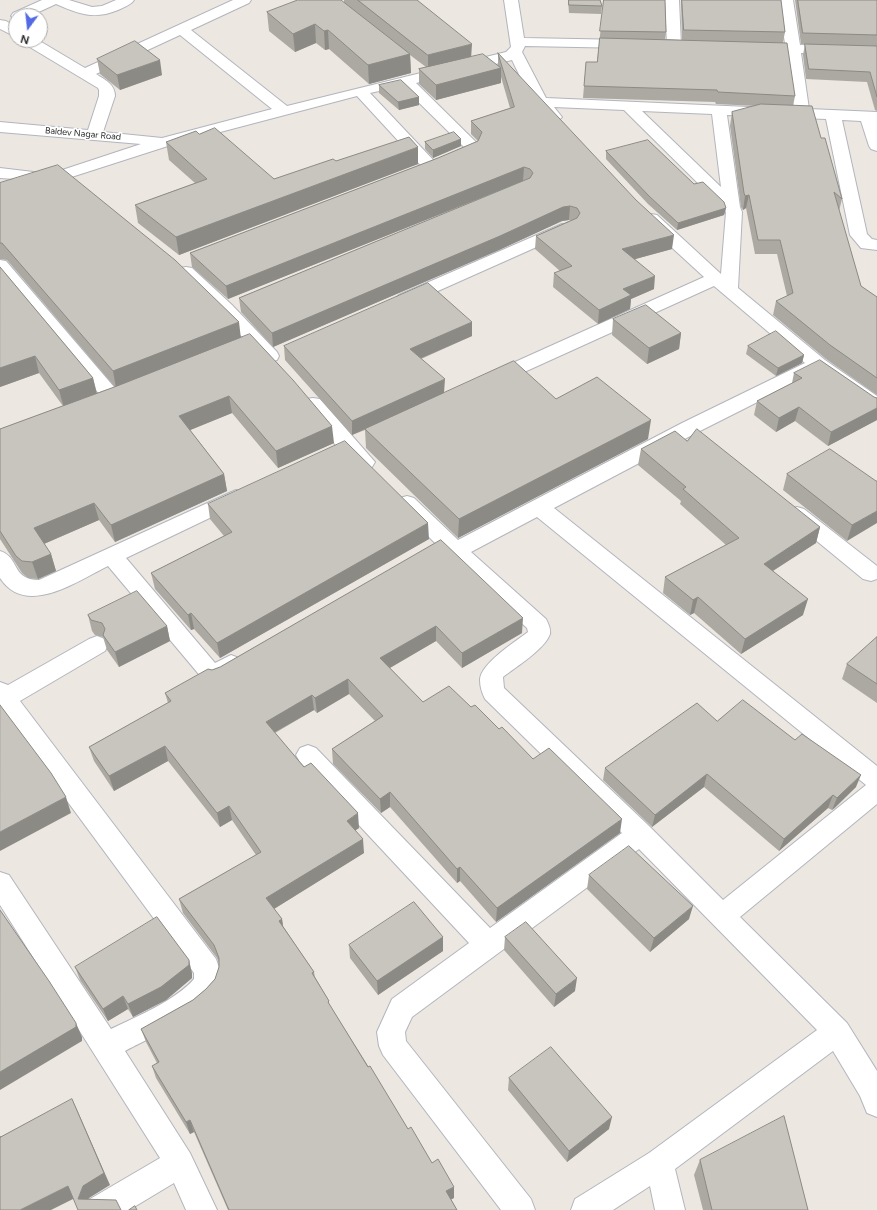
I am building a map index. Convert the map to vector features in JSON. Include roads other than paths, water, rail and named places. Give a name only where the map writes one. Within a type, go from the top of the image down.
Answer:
[{"type":"street","points":[[36,8],[56,0],[87,12],[93,12],[109,9],[127,0]]},
{"type":"street","points":[[84,74],[244,0]]},
{"type":"street","points":[[511,0],[517,47],[541,102],[567,130]]},
{"type":"street","points":[[672,0],[674,45]]},
{"type":"street","points":[[786,0],[802,113]]},
{"type":"street","points":[[181,29],[284,110]]},
{"type":"street","points":[[0,195],[165,142],[284,110],[405,80],[419,71],[504,58],[517,47],[643,45]]},
{"type":"street","points":[[658,45],[690,46]]},
{"type":"street","points":[[746,47],[877,51]]},
{"type":"street","points":[[41,48],[103,85],[107,90],[107,96],[94,135]]},
{"type":"street","points":[[360,91],[423,170],[468,153],[472,146],[405,80]]},
{"type":"street","points":[[541,102],[872,117],[877,146]]},
{"type":"street","points":[[628,106],[732,207]]},
{"type":"street","points":[[719,110],[732,207],[734,212],[723,284]]},
{"type":"street","points":[[833,115],[858,235],[867,244],[877,245]]},
{"type":"street","name":"Baldev Nagar Road","points":[[0,127],[165,142]]},
{"type":"street","points":[[0,173],[58,176],[82,188]]},
{"type":"street","points":[[641,209],[723,284],[818,364],[877,405]]},
{"type":"street","points":[[388,306],[569,226]]},
{"type":"street","points":[[180,261],[233,306],[248,344],[280,359]]},
{"type":"street","points":[[0,265],[113,398]]},
{"type":"street","points":[[478,386],[723,284]]},
{"type":"street","points":[[425,552],[451,546],[540,508],[689,428],[818,364]]},
{"type":"street","points":[[298,386],[348,445],[451,546],[538,626],[539,633],[536,638],[495,671],[491,679],[493,692],[640,834],[837,1032],[876,1093]]},
{"type":"street","points":[[689,428],[707,443]]},
{"type":"street","points":[[0,559],[14,582],[32,589],[42,588],[255,488]]},
{"type":"street","points":[[780,500],[871,573]]},
{"type":"street","points":[[540,508],[877,780]]},
{"type":"street","points":[[111,555],[214,675],[251,654]]},
{"type":"street","points":[[97,645],[2,697],[206,968],[209,979],[205,987],[193,999],[106,1046]]},
{"type":"street","points":[[308,754],[488,945]]},
{"type":"street","points":[[722,916],[877,790]]},
{"type":"street","points":[[520,1210],[392,1046],[391,1032],[402,1008],[640,834]]},
{"type":"street","points":[[0,883],[180,1163],[202,1210]]},
{"type":"street","points":[[586,1210],[659,1163],[837,1032]]},
{"type":"street","points":[[101,1210],[180,1163]]},
{"type":"street","points":[[659,1163],[670,1210]]}]
